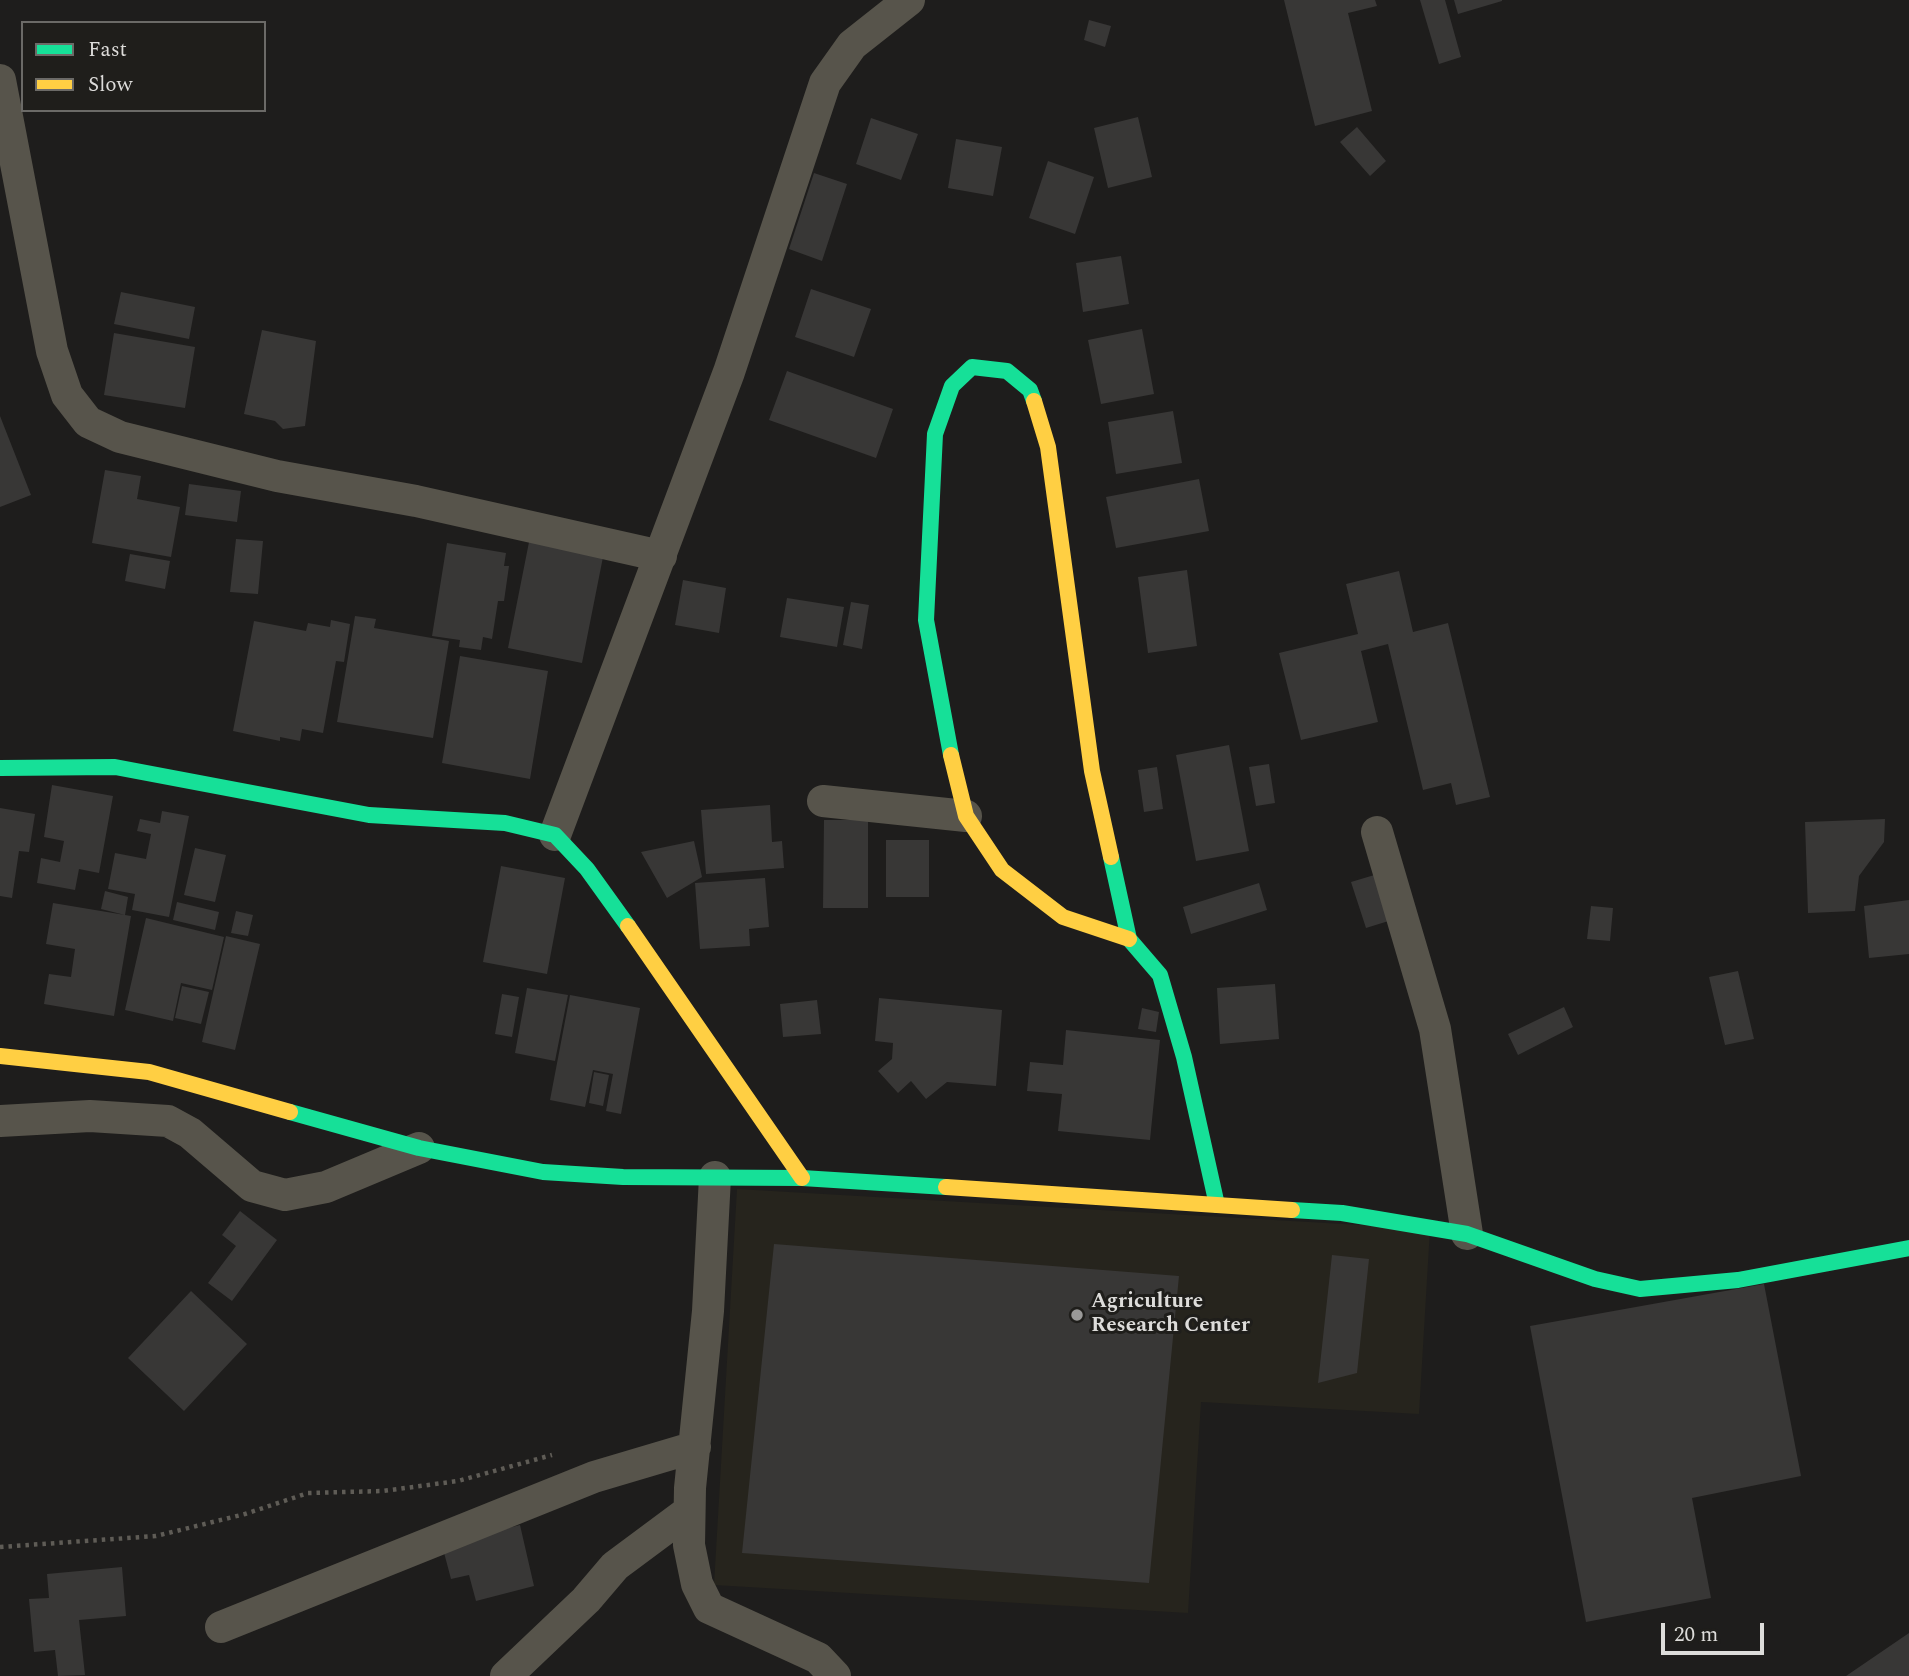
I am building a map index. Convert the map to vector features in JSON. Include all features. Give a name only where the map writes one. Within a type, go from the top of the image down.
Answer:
[{"type":"street","points":[[555,835],[729,372],[825,83],[852,45],[909,0]]},
{"type":"street","points":[[0,80],[52,351],[67,395],[88,422],[121,436],[278,477],[416,501],[661,556]]},
{"type":"street","points":[[1129,939],[1063,917],[1002,870],[966,816],[945,731],[926,620],[935,434],[952,386],[972,367],[1007,371],[1030,390],[1048,447],[1092,771],[1129,939],[1160,975],[1184,1057],[1217,1205]]},
{"type":"street","points":[[0,768],[115,767],[369,815],[505,823],[555,835],[587,869],[686,1006],[802,1178]]},
{"type":"street","points":[[823,801],[966,816]]},
{"type":"street","points":[[1377,832],[1435,1029],[1468,1234]]},
{"type":"street","points":[[0,1056],[149,1072],[419,1148],[543,1172],[802,1178],[1342,1213],[1468,1234],[1595,1279],[1640,1289],[1738,1280],[1909,1248]]},
{"type":"street","points":[[0,1121],[90,1116],[168,1121],[190,1133],[252,1186],[285,1195],[326,1187],[419,1148]]},
{"type":"street","points":[[715,1177],[708,1311],[690,1511],[692,1558],[697,1584],[709,1608],[824,1670]]},
{"type":"street","points":[[221,1628],[594,1477],[695,1447]]},
{"type":"street","points":[[506,1676],[586,1600],[615,1566],[690,1511]]},
{"type":"path","points":[[0,1547],[156,1536],[245,1514],[308,1493],[383,1491],[458,1481],[558,1454]]},
{"type":"shaded area","name":"Agriculture Research Center","points":[[737,1189],[1430,1229],[1419,1414],[1201,1402],[1188,1613],[714,1585]]},
{"type":"building","points":[[1284,0],[1375,0],[1377,6],[1348,13],[1372,111],[1315,126]]},
{"type":"building","points":[[1420,0],[1445,0],[1461,57],[1439,64]]},
{"type":"building","points":[[1454,0],[1502,0],[1502,1],[1458,14]]},
{"type":"building","points":[[1089,20],[1111,26],[1105,47],[1084,40]]},
{"type":"building","points":[[1138,117],[1152,177],[1108,188],[1094,128]]},
{"type":"building","points":[[871,118],[918,134],[901,180],[856,164]]},
{"type":"building","points":[[1357,127],[1386,161],[1370,176],[1340,142]]},
{"type":"building","points":[[956,139],[1002,147],[993,196],[948,188]]},
{"type":"building","points":[[1048,161],[1094,177],[1075,234],[1029,218]]},
{"type":"building","points":[[814,173],[847,184],[822,261],[789,249]]},
{"type":"building","points":[[1121,256],[1129,304],[1083,312],[1076,263]]},
{"type":"building","points":[[811,289],[871,309],[854,357],[795,337]]},
{"type":"building","points":[[121,292],[195,307],[189,339],[114,324]]},
{"type":"building","points":[[1142,329],[1154,394],[1101,404],[1088,340]]},
{"type":"building","points":[[262,330],[316,341],[305,426],[283,429],[275,421],[244,414]]},
{"type":"building","points":[[114,333],[195,347],[185,408],[104,395]]},
{"type":"building","points":[[787,371],[893,409],[876,458],[769,420]]},
{"type":"building","points":[[1173,411],[1182,463],[1116,474],[1108,422]]},
{"type":"building","points":[[0,416],[31,495],[0,507]]},
{"type":"building","points":[[105,470],[141,476],[137,499],[180,507],[171,557],[92,543]]},
{"type":"building","points":[[1199,479],[1209,531],[1116,548],[1106,497]]},
{"type":"building","points":[[189,484],[241,491],[237,522],[185,515]]},
{"type":"building","points":[[530,537],[604,552],[582,663],[508,648]]},
{"type":"building","points":[[236,539],[263,541],[258,594],[230,592]]},
{"type":"building","points":[[447,543],[506,553],[504,566],[509,566],[504,601],[498,601],[492,639],[483,637],[481,650],[459,647],[460,640],[432,636]]},
{"type":"building","points":[[130,554],[170,561],[165,589],[125,581]]},
{"type":"building","points":[[1187,570],[1197,646],[1148,653],[1138,577]]},
{"type":"building","points":[[1399,571],[1413,632],[1448,623],[1490,797],[1456,805],[1451,783],[1423,790],[1388,644],[1361,651],[1378,722],[1301,740],[1279,653],[1358,634],[1346,584]]},
{"type":"building","points":[[683,580],[726,588],[719,633],[675,625]]},
{"type":"building","points":[[787,598],[844,607],[837,647],[780,637]]},
{"type":"building","points":[[851,602],[869,605],[862,649],[843,645]]},
{"type":"building","points":[[355,616],[376,619],[374,628],[449,641],[433,738],[337,722]]},
{"type":"building","points":[[331,620],[350,624],[344,662],[336,661],[323,733],[302,729],[300,741],[280,737],[280,741],[233,731],[254,621],[306,631],[308,623],[330,627]]},
{"type":"building","points":[[460,656],[548,671],[530,779],[442,763]]},
{"type":"building","points":[[1229,745],[1249,851],[1196,861],[1176,755]]},
{"type":"building","points":[[1269,764],[1275,803],[1256,806],[1249,767]]},
{"type":"building","points":[[1157,767],[1163,809],[1144,812],[1138,770]]},
{"type":"building","points":[[52,785],[113,796],[99,873],[79,869],[75,890],[37,883],[41,858],[60,862],[64,841],[44,837]]},
{"type":"building","points":[[770,805],[772,842],[782,841],[784,868],[706,874],[701,810]]},
{"type":"building","points":[[0,808],[35,814],[29,852],[19,851],[12,898],[0,896]]},
{"type":"building","points":[[162,811],[189,816],[169,917],[132,910],[135,894],[108,889],[115,853],[146,859],[151,834],[137,831],[140,819],[160,823]]},
{"type":"building","points":[[1885,819],[1884,842],[1859,876],[1855,911],[1808,913],[1805,822]]},
{"type":"building","points":[[824,820],[868,820],[868,908],[823,908]]},
{"type":"building","points":[[886,840],[929,840],[929,897],[886,897]]},
{"type":"building","points":[[694,841],[702,877],[667,898],[641,852]]},
{"type":"building","points":[[195,848],[226,855],[215,902],[184,895]]},
{"type":"building","points":[[501,866],[565,878],[547,974],[483,962]]},
{"type":"building","points":[[1381,873],[1395,919],[1366,928],[1351,882]]},
{"type":"building","points":[[765,878],[769,927],[749,929],[750,946],[700,949],[695,883]]},
{"type":"building","points":[[1259,883],[1267,910],[1191,934],[1183,907]]},
{"type":"building","points":[[105,891],[128,897],[125,915],[101,909]]},
{"type":"building","points":[[1909,900],[1909,954],[1869,958],[1864,906]]},
{"type":"building","points":[[177,902],[219,912],[215,930],[173,920]]},
{"type":"building","points":[[53,903],[131,916],[114,1016],[44,1004],[49,974],[71,977],[75,949],[46,944]]},
{"type":"building","points":[[1591,906],[1613,908],[1610,941],[1587,939]]},
{"type":"building","points":[[236,911],[253,915],[248,936],[231,933]]},
{"type":"building","points":[[146,918],[224,937],[212,990],[181,983],[173,1021],[125,1010]]},
{"type":"building","points":[[226,936],[260,944],[235,1050],[202,1042]]},
{"type":"building","points":[[1738,971],[1754,1039],[1725,1045],[1709,977]]},
{"type":"building","points":[[1275,984],[1279,1039],[1220,1044],[1217,988]]},
{"type":"building","points":[[182,986],[209,992],[201,1024],[175,1018]]},
{"type":"building","points":[[527,988],[568,995],[555,1061],[515,1053]]},
{"type":"building","points":[[502,994],[519,997],[512,1037],[495,1034]]},
{"type":"building","points":[[570,995],[640,1008],[621,1114],[606,1111],[613,1074],[593,1070],[585,1107],[550,1100]]},
{"type":"building","points":[[879,998],[1002,1010],[996,1086],[947,1082],[926,1099],[911,1081],[898,1093],[878,1071],[892,1059],[893,1043],[875,1041]]},
{"type":"building","points":[[817,1000],[821,1034],[783,1037],[780,1004]]},
{"type":"building","points":[[1564,1007],[1573,1027],[1518,1055],[1508,1034]]},
{"type":"building","points":[[1142,1008],[1159,1012],[1156,1032],[1138,1029]]},
{"type":"building","points":[[1066,1030],[1160,1040],[1150,1140],[1058,1131],[1062,1094],[1027,1091],[1030,1062],[1063,1065]]},
{"type":"building","points":[[594,1072],[609,1075],[603,1106],[589,1103]]},
{"type":"building","points":[[240,1211],[277,1240],[232,1301],[208,1283],[236,1246],[222,1235]]},
{"type":"building","points":[[774,1244],[1179,1276],[1149,1583],[742,1553]]},
{"type":"building","points":[[1332,1255],[1369,1259],[1357,1373],[1318,1383]]},
{"type":"building","points":[[1764,1284],[1801,1476],[1692,1498],[1711,1598],[1586,1622],[1530,1326]]},
{"type":"building","points":[[191,1291],[247,1344],[184,1411],[128,1358]]},
{"type":"building","points":[[520,1525],[534,1586],[476,1601],[469,1575],[451,1579],[442,1545]]},
{"type":"building","points":[[122,1567],[126,1616],[79,1620],[85,1675],[58,1676],[55,1650],[34,1652],[29,1599],[49,1598],[47,1574]]},
{"type":"building","points":[[1909,1633],[1909,1676],[1846,1676]]},
{"type":"traffic: fast","points":[[951,755],[926,620],[935,434],[952,386],[972,367],[1007,371],[1030,390],[1034,401]]},
{"type":"traffic: fast","points":[[0,768],[115,767],[369,815],[505,823],[555,835],[587,869],[628,926]]},
{"type":"traffic: fast","points":[[1111,857],[1129,939],[1160,975],[1184,1057],[1217,1205]]},
{"type":"traffic: fast","points":[[290,1112],[419,1148],[543,1172],[623,1177],[802,1178],[946,1187]]},
{"type":"traffic: fast","points":[[1292,1210],[1342,1213],[1467,1234],[1595,1279],[1640,1289],[1738,1280],[1909,1248]]},
{"type":"traffic: slow","points":[[1034,401],[1048,447],[1092,771],[1111,857]]},
{"type":"traffic: slow","points":[[951,755],[966,816],[1002,870],[1063,917],[1129,939]]},
{"type":"traffic: slow","points":[[628,926],[802,1178]]},
{"type":"traffic: slow","points":[[0,1056],[149,1072],[290,1112]]},
{"type":"traffic: slow","points":[[946,1187],[1292,1210]]},
{"type":"place","name":"Agriculture Research Center","points":[[1077,1315]]}]
